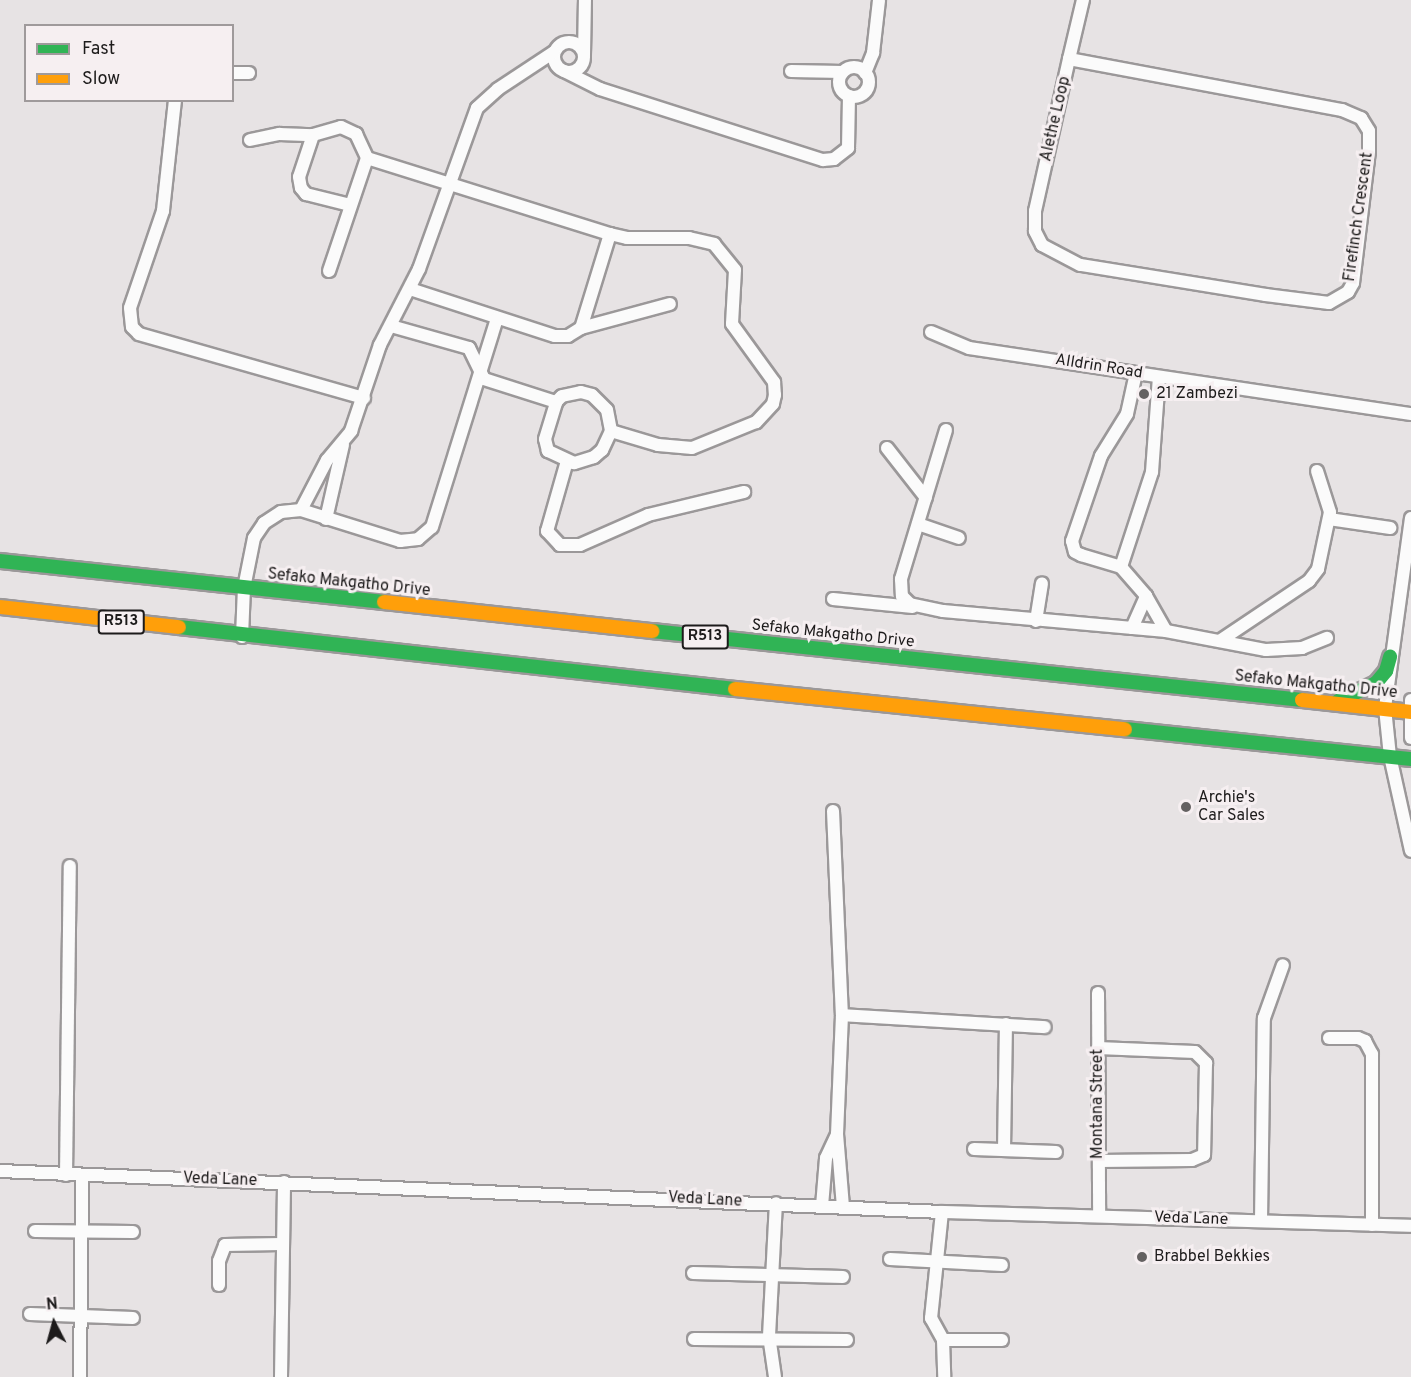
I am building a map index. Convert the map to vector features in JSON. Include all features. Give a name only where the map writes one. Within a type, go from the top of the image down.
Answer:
[{"type":"main road","name":"Sefako Makgatho Drive","points":[[0,561],[1315,702],[1410,708]]},
{"type":"main road","name":"R513","points":[[0,608],[242,637],[1411,759]]},
{"type":"main road","points":[[1315,702],[1339,701],[1368,689],[1386,671],[1390,657]]},
{"type":"street","points":[[533,65],[574,71],[583,58],[585,0]]},
{"type":"street","points":[[865,73],[873,53],[879,0]]},
{"type":"street","name":"Alethe Loop","points":[[1038,239],[1035,211],[1083,0]]},
{"type":"street","points":[[327,519],[343,445],[363,398],[380,345],[410,290],[447,183],[477,108],[533,65],[554,52],[561,44],[571,41],[584,24]]},
{"type":"street","points":[[571,41],[580,46],[589,84]]},
{"type":"street","points":[[554,52],[560,69],[589,84],[823,160],[834,159],[848,148],[849,96]]},
{"type":"street","name":"Firefinch Crescent","points":[[1038,239],[1052,252],[1080,265],[1317,303],[1337,302],[1353,283],[1369,151],[1369,131],[1361,118],[1342,110],[1069,59]]},
{"type":"street","points":[[790,71],[843,72],[857,68],[865,73],[869,82],[866,91],[858,96],[849,96],[839,86],[843,72]]},
{"type":"street","points":[[234,73],[249,74]]},
{"type":"street","points":[[175,102],[163,211],[130,308],[132,327],[139,333],[363,398]]},
{"type":"street","points":[[250,140],[279,134],[313,135],[329,128],[350,129],[367,158],[610,234],[627,238],[689,238],[714,244],[735,270],[732,324],[774,382],[773,404],[756,422],[692,448],[658,446],[611,431]]},
{"type":"street","points":[[313,135],[299,177],[301,188],[306,194],[350,205]]},
{"type":"street","points":[[329,271],[367,158]]},
{"type":"street","points":[[580,328],[610,234]]},
{"type":"street","points":[[410,290],[555,336],[568,336],[580,328],[670,304]]},
{"type":"street","points":[[242,637],[244,588],[258,530],[281,512],[301,510],[400,541],[425,534],[438,513],[497,318]]},
{"type":"street","points":[[391,326],[469,348],[484,379],[497,386],[556,402]]},
{"type":"street","name":"Alldrin Road","points":[[931,332],[969,348],[1411,414]]},
{"type":"street","points":[[1136,373],[1127,414],[1101,456],[1072,541],[1081,555],[1121,567],[1146,596],[1166,631]]},
{"type":"street","points":[[1121,567],[1152,472],[1159,377]]},
{"type":"street","points":[[573,393],[592,395],[607,410],[611,431],[608,441],[594,457],[567,461],[546,447],[551,410],[556,402],[573,393]]},
{"type":"street","points":[[921,608],[905,600],[900,589],[946,430]]},
{"type":"street","points":[[301,510],[327,460],[343,445]]},
{"type":"street","points":[[887,448],[926,498]]},
{"type":"street","points":[[567,461],[547,531],[560,545],[580,545],[648,515],[744,492]]},
{"type":"street","points":[[1221,640],[1314,576],[1322,561],[1329,519],[1329,504],[1317,471]]},
{"type":"street","points":[[1411,518],[1390,657],[1385,708],[1390,756],[1411,851]]},
{"type":"street","points":[[1329,519],[1390,528]]},
{"type":"street","points":[[918,524],[959,537]]},
{"type":"street","points":[[1036,621],[1042,583]]},
{"type":"street","points":[[1132,628],[1146,596]]},
{"type":"street","points":[[833,599],[1036,621],[1166,631],[1283,651],[1327,638]]},
{"type":"street","points":[[1410,708],[1411,738]]},
{"type":"street","points":[[833,811],[842,1015],[837,1134],[843,1207]]},
{"type":"street","points":[[66,1175],[70,866]]},
{"type":"street","points":[[1261,1221],[1264,1018],[1283,965]]},
{"type":"street","name":"Montana Street","points":[[1098,993],[1099,1216]]},
{"type":"street","points":[[842,1015],[1045,1026]]},
{"type":"street","points":[[1004,1150],[1006,1024]]},
{"type":"street","points":[[1329,1038],[1358,1038],[1365,1041],[1372,1054],[1372,1225]]},
{"type":"street","points":[[1098,1048],[1195,1052],[1206,1063],[1204,1155],[1192,1160],[1099,1161]]},
{"type":"street","points":[[822,1206],[826,1158],[837,1134]]},
{"type":"street","points":[[974,1149],[1056,1152]]},
{"type":"street","name":"Veda Lane","points":[[0,1171],[942,1212],[1411,1226]]},
{"type":"street","points":[[80,1377],[82,1175]]},
{"type":"street","points":[[281,1377],[281,1244],[284,1182]]},
{"type":"street","points":[[775,1377],[769,1336],[776,1203]]},
{"type":"street","points":[[942,1212],[931,1318],[944,1340],[944,1377]]},
{"type":"street","points":[[35,1231],[133,1232]]},
{"type":"street","points":[[219,1285],[219,1262],[225,1245],[281,1244]]},
{"type":"street","points":[[890,1259],[1002,1265]]},
{"type":"street","points":[[693,1273],[843,1277]]},
{"type":"street","points":[[30,1314],[133,1318]]},
{"type":"street","points":[[694,1339],[769,1336],[847,1340]]},
{"type":"street","points":[[944,1340],[1002,1340]]},
{"type":"traffic: fast","points":[[0,561],[384,602]]},
{"type":"traffic: fast","points":[[179,627],[735,689]]},
{"type":"traffic: fast","points":[[652,631],[1302,700]]},
{"type":"traffic: fast","points":[[1338,701],[1376,683],[1386,671],[1390,657]]},
{"type":"traffic: fast","points":[[1125,729],[1411,759]]},
{"type":"traffic: slow","points":[[384,602],[652,631]]},
{"type":"traffic: slow","points":[[0,607],[179,627]]},
{"type":"traffic: slow","points":[[735,689],[1125,729]]},
{"type":"traffic: slow","points":[[1302,700],[1411,712]]},
{"type":"place","name":"21 Zambezi","points":[[1144,394]]},
{"type":"place","name":"Archie's Car Sales","points":[[1186,807]]},
{"type":"place","name":"Brabbel Bekkies","points":[[1142,1257]]}]
